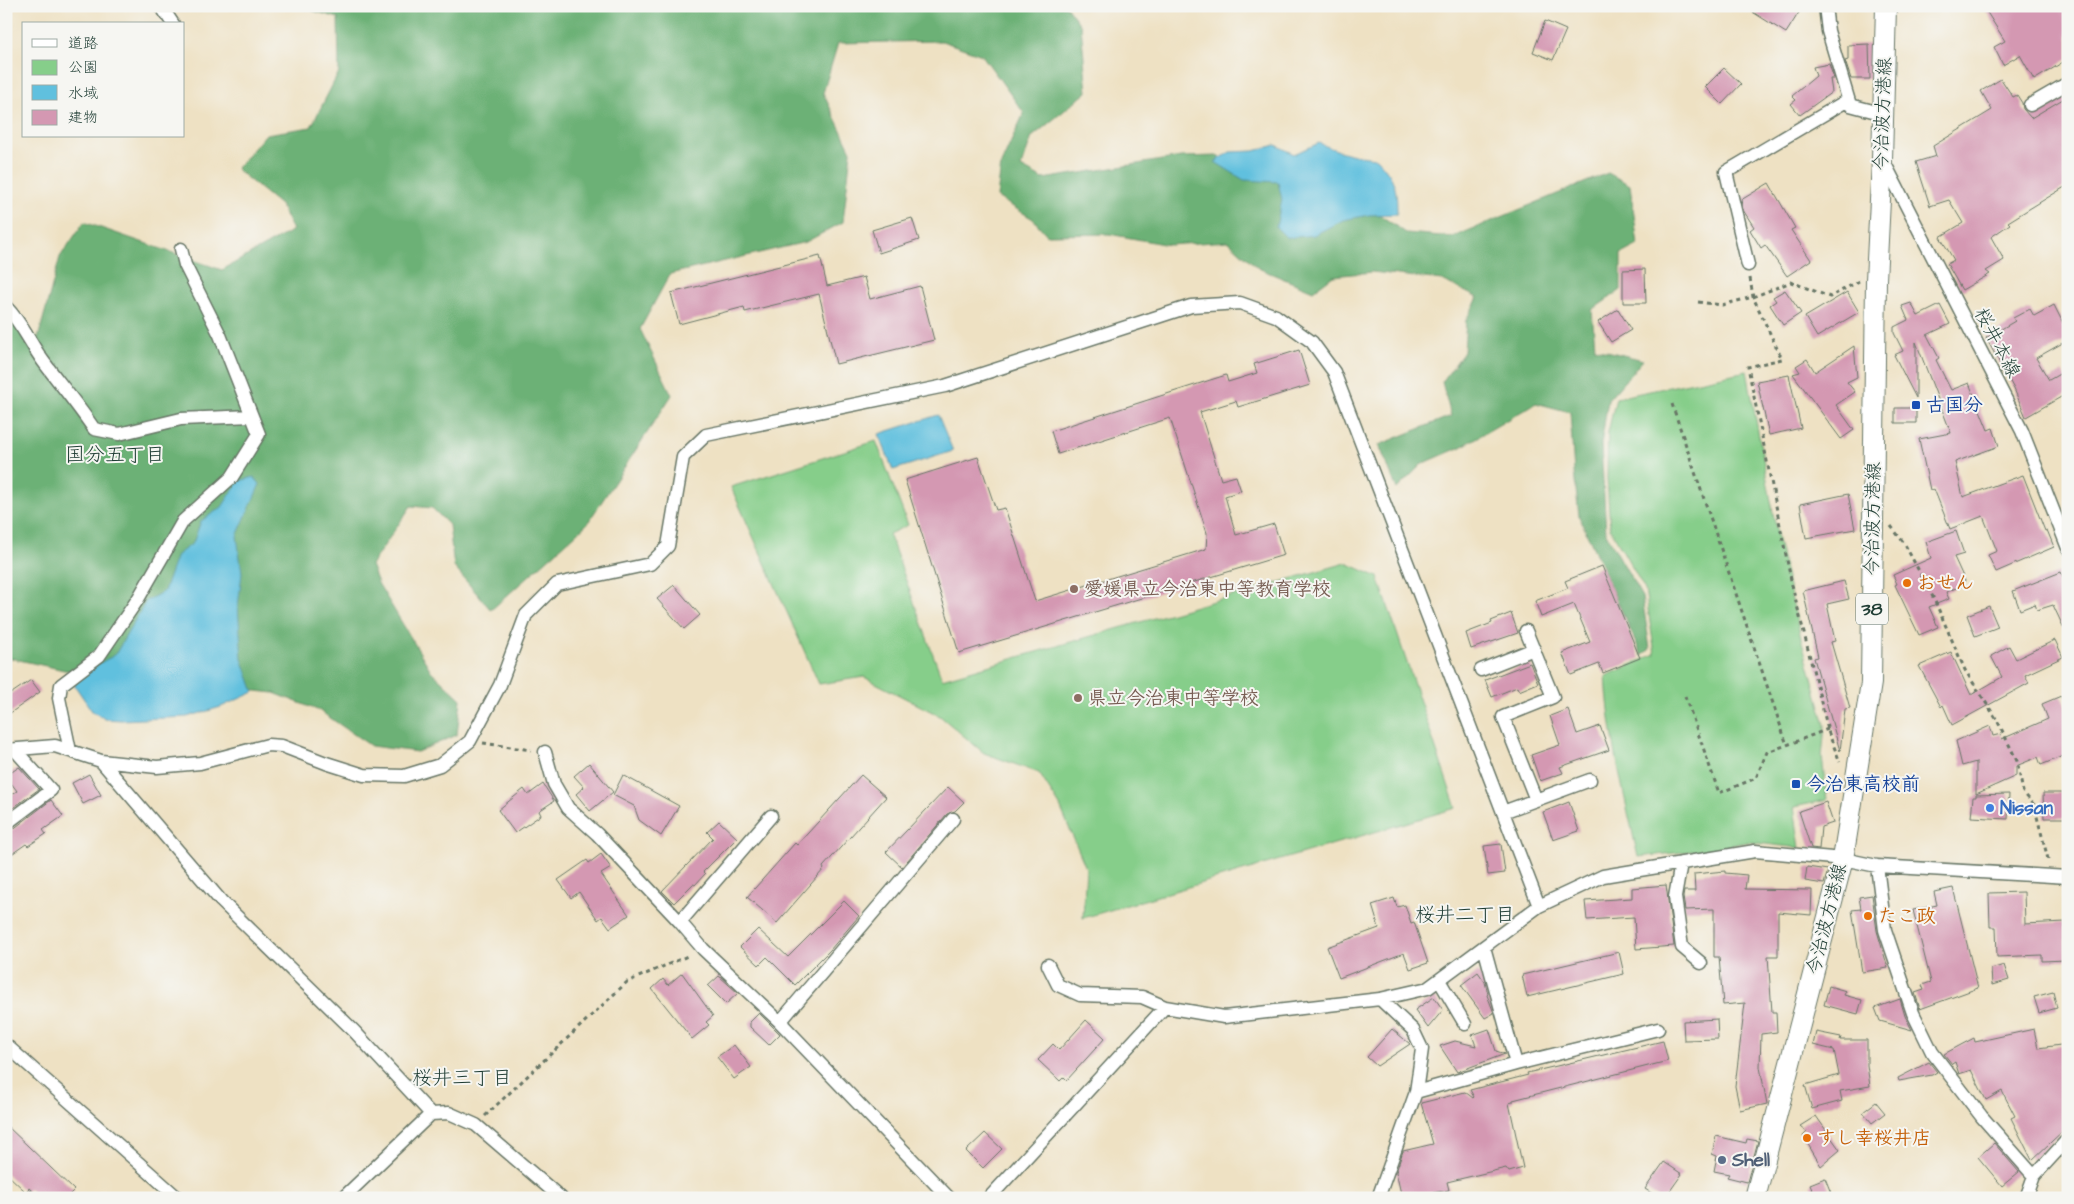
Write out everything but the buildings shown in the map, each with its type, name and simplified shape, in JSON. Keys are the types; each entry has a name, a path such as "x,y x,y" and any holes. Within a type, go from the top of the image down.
{"main road":[{"name":"今治波方港線","path":"1755,1198 1843,860 1871,684 1876,272 1884,114 1886,6"}],"street":[{"path":"161,6 172,22"},
{"path":"1825,6 1828,31 1850,105 1884,114"},
{"path":"2030,105 2068,83"},
{"path":"1748,265 1726,172 1848,100"},
{"name":"桜井本線","path":"1882,160 2022,431 2068,548"},
{"path":"70,751 59,698 61,685 98,656 138,599 183,521 232,477 259,434 220,335 185,265 181,250"},
{"path":"10,750 56,746 101,761 157,767 200,763 268,745 282,746 364,775 404,776 440,765 470,741 500,685 526,615 557,584 650,564 668,546 683,457 706,435 945,386 1191,306 1240,303 1276,316 1312,342 1334,372 1539,906"},
{"path":"6,307 16,317 43,360 79,406 94,429 119,434 181,418 252,416"},
{"path":"1526,631 1554,697 1504,717 1536,800"},
{"path":"1481,670 1534,649"},
{"path":"7,823 51,790 10,750"},
{"path":"545,752 554,784 568,808 597,834 703,949 780,1022 949,1198"},
{"path":"101,761 221,902 354,1031 431,1114"},
{"path":"1503,812 1590,780"},
{"path":"680,922 771,816"},
{"path":"780,1022 954,819"},
{"path":"1048,965 1058,985 1080,996 1142,997 1165,1007 1224,1017 1380,999 1428,988 1539,906 1603,876 1681,863 1755,851 1843,860 1877,866 2068,877"},
{"path":"1681,863 1676,897 1682,947 1701,963"},
{"path":"1877,866 1886,930 1913,1013 1932,1052 1982,1117 2034,1176"},
{"path":"1484,947 1516,1064"},
{"path":"1439,980 1465,1024"},
{"path":"1378,1198 1416,1092 1422,1049 1413,1030 1380,999"},
{"path":"988,1198 1165,1007"},
{"path":"1416,1092 1516,1064 1658,1029"},
{"path":"6,1045 178,1198"},
{"path":"343,1198 431,1114 448,1113 476,1125 561,1198"},
{"path":"2026,1198 2034,1176 2068,1139"}],"path":[{"path":"1748,265 1753,297 1782,359 1748,367 1786,558 1828,729 1843,770"},
{"path":"1698,302 1722,304 1753,297 1792,282 1830,297 1876,272"},
{"path":"1672,404 1787,745"},
{"path":"1873,501 1904,543 1934,599 1965,670 1997,720 2017,761 2023,792 2034,805 2053,876"},
{"path":"1685,696 1720,793 1756,778 1767,752 1828,729"},
{"path":"470,741 545,752"},
{"path":"476,1125 627,982 703,949"}],"green space":[{"path":"297,6 1066,6 1081,26 1087,92 1032,137 1021,167 1043,179 1181,157 1217,156 1247,170 1367,206 1406,233 1453,237 1608,173 1630,185 1638,245 1621,254 1621,290 1592,310 1595,348 1643,360 1608,400 1601,444 1606,533 1642,597 1650,649 1642,656 1579,516 1570,412 1536,403 1461,447 1422,464 1397,489 1379,445 1451,416 1442,382 1464,352 1466,320 1478,298 1442,280 1372,272 1333,276 1313,291 1258,268 1228,241 1169,245 1109,234 1047,235 1033,219 997,197 1001,164 1024,113 982,55 942,41 838,43 823,93 851,151 843,222 806,242 670,274 640,329 672,395 587,524 491,610 454,567 449,525 432,508 411,506 371,565 378,583 431,671 461,699 457,735 417,752 371,746 320,711 274,693 64,670 10,658 6,661 6,314 38,338 60,257 84,222 222,270 293,230 280,205 236,169 266,134 311,127 339,72 338,18"},
{"path":"1747,371 1779,545 1801,638 1825,725 1822,757 1827,800 1794,807 1800,848 1748,842 1712,849 1638,857 1614,745 1606,676 1655,654 1645,590 1610,528 1607,479 1608,432 1616,398"},
{"path":"876,441 908,525 889,534 942,679 1346,563 1378,577 1456,808 1083,918 1086,868 1060,806 1039,773 984,753 940,716 864,677 819,684 731,487"}],"water":[{"path":"1319,143 1347,153 1376,158 1394,183 1397,214 1369,215 1343,220 1314,235 1287,238 1276,227 1282,200 1278,182 1244,180 1215,162 1230,152 1254,151 1276,145 1294,154"},
{"path":"938,415 953,451 893,470 879,434"},
{"path":"254,477 260,484 237,536 242,573 238,607 242,659 254,692 221,707 187,717 105,719 92,711 73,683 83,672 115,655 146,601 164,591 177,555 193,543 201,521 222,507 239,481"}],"place":[{"name":"古国分","path":"1916,405"},
{"name":"おせん","path":"1907,583"},
{"name":"愛媛県立今治東中等教育学校","path":"1074,589"},
{"name":"県立今治東中等学校","path":"1078,698"},
{"name":"今治東高校前","path":"1796,784"},
{"name":"Nissan","path":"1990,808"},
{"name":"たこ政","path":"1868,916"},
{"name":"すし幸桜井店","path":"1807,1138"},
{"name":"Shell","path":"1722,1160"}],"district":[{"name":"国分五丁目","path":"115,455"},
{"name":"桜井二丁目","path":"1465,915"},
{"name":"桜井三丁目","path":"462,1078"}]}
